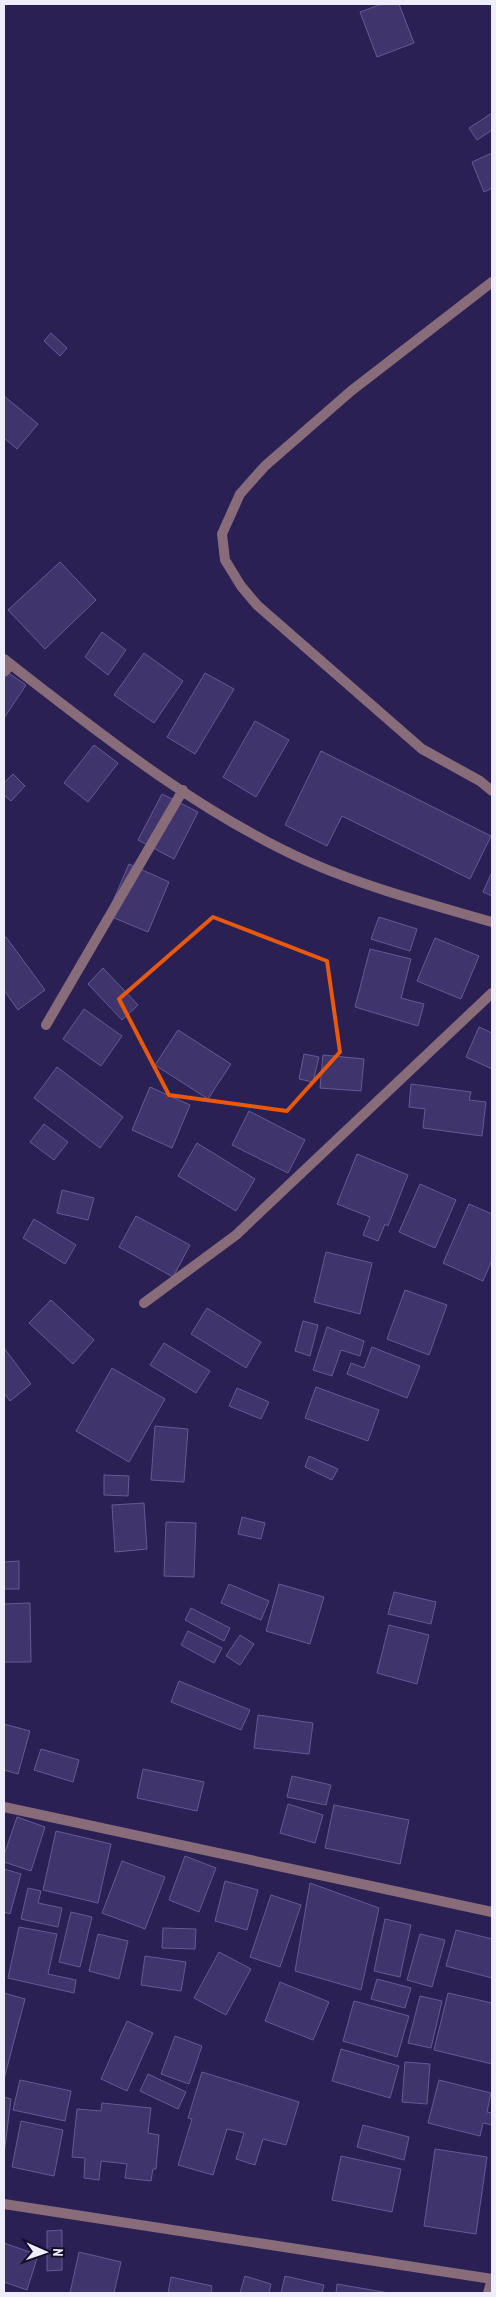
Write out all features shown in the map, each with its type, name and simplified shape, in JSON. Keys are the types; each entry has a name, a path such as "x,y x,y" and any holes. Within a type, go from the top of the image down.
{"street":[{"path":"492,282 351,392 265,466 240,494 222,534 226,560 241,586 257,605 422,748 492,791"},
{"path":"6,665 183,790 236,825 308,861 374,888 492,922"},
{"path":"46,1025 183,790"},
{"path":"144,1303 236,1235 492,993"},
{"path":"4,1806 492,1912"},
{"path":"4,2204 492,2279 488,2293"}],"highlighted area":[{"path":"213,917 327,961 340,1052 287,1111 169,1095 119,999"}],"building":[{"path":"382,4 399,4 414,43 377,57 360,12"},
{"path":"492,113 492,130 477,140 469,128"},
{"path":"492,153 492,188 484,192 472,162"},
{"path":"51,333 67,348 60,356 44,341"},
{"path":"4,396 38,424 17,449 4,438"},
{"path":"60,562 96,600 45,649 8,610"},
{"path":"102,632 126,650 108,675 85,657"},
{"path":"144,653 183,681 154,723 114,695"},
{"path":"4,670 26,685 4,718"},
{"path":"205,673 234,689 195,754 167,737"},
{"path":"255,721 289,740 256,797 223,777"},
{"path":"94,745 118,763 88,802 64,783"},
{"path":"321,751 491,836 470,879 342,816 327,846 285,825"},
{"path":"13,774 25,786 11,801 4,795 4,783"},
{"path":"162,794 198,812 174,859 138,840"},
{"path":"129,864 169,882 148,932 107,915"},
{"path":"492,872 492,896 483,892"},
{"path":"379,917 417,929 410,951 371,939"},
{"path":"6,937 45,990 18,1010 4,990 4,938"},
{"path":"435,938 479,956 461,999 417,981"},
{"path":"370,949 411,959 401,998 424,1004 418,1026 355,1007"},
{"path":"103,968 138,1005 122,1020 88,984"},
{"path":"84,1009 122,1036 101,1066 63,1039"},
{"path":"479,1027 492,1033 492,1069 466,1057"},
{"path":"178,1030 231,1064 208,1099 155,1065"},
{"path":"304,1054 319,1057 313,1082 299,1079"},
{"path":"323,1055 364,1059 361,1091 320,1088"},
{"path":"57,1067 123,1117 100,1148 34,1098"},
{"path":"411,1084 471,1092 469,1100 486,1102 482,1136 423,1128 425,1109 409,1107"},
{"path":"150,1087 190,1105 172,1148 132,1130"},
{"path":"249,1111 305,1140 288,1173 232,1145"},
{"path":"44,1124 68,1142 54,1160 30,1142"},
{"path":"197,1143 255,1179 236,1211 178,1176"},
{"path":"357,1154 408,1175 388,1226 385,1224 378,1241 363,1235 370,1217 337,1204"},
{"path":"420,1184 456,1200 435,1248 399,1232"},
{"path":"62,1190 94,1198 88,1220 57,1213"},
{"path":"469,1204 492,1214 492,1260 483,1281 443,1263"},
{"path":"136,1216 190,1245 173,1277 119,1247"},
{"path":"34,1219 76,1245 65,1264 23,1238"},
{"path":"326,1252 372,1263 360,1314 314,1302"},
{"path":"405,1290 447,1305 429,1355 387,1339"},
{"path":"51,1300 94,1340 73,1364 29,1323"},
{"path":"207,1308 261,1342 246,1368 191,1334"},
{"path":"303,1321 318,1325 310,1356 295,1351"},
{"path":"327,1327 364,1341 360,1356 341,1350 332,1376 313,1370"},
{"path":"164,1343 210,1371 196,1393 150,1365"},
{"path":"372,1347 420,1366 407,1398 347,1374 351,1363 364,1368"},
{"path":"4,1348 31,1384 10,1401 4,1393"},
{"path":"112,1368 165,1399 129,1462 76,1431"},
{"path":"316,1387 379,1410 368,1441 305,1418"},
{"path":"237,1388 269,1402 261,1419 229,1406"},
{"path":"155,1426 188,1429 184,1482 151,1480"},
{"path":"309,1456 338,1469 332,1480 305,1467"},
{"path":"104,1475 129,1476 128,1496 104,1495"},
{"path":"144,1503 147,1549 115,1552 112,1505"},
{"path":"242,1517 265,1523 261,1539 238,1534"},
{"path":"166,1522 196,1523 194,1577 164,1576"},
{"path":"19,1561 19,1589 4,1589 4,1562"},
{"path":"229,1584 269,1601 261,1620 221,1603"},
{"path":"279,1584 324,1597 310,1644 266,1631"},
{"path":"394,1592 436,1602 431,1624 388,1614"},
{"path":"30,1603 31,1662 4,1662 4,1604"},
{"path":"191,1608 230,1628 224,1641 185,1620"},
{"path":"389,1625 429,1635 417,1684 377,1673"},
{"path":"188,1631 222,1648 214,1663 181,1645"},
{"path":"240,1635 254,1644 240,1665 226,1656"},
{"path":"179,1681 250,1710 241,1730 171,1702"},
{"path":"258,1715 313,1723 309,1754 254,1748"},
{"path":"4,1724 30,1731 18,1774 4,1770"},
{"path":"41,1749 79,1760 73,1782 34,1770"},
{"path":"143,1769 204,1782 197,1811 137,1798"},
{"path":"292,1776 331,1785 326,1805 287,1797"},
{"path":"288,1804 323,1815 315,1843 280,1833"},
{"path":"334,1805 409,1820 400,1864 325,1848"},
{"path":"17,1817 45,1827 31,1871 4,1862 4,1855"},
{"path":"56,1831 111,1844 98,1903 43,1890"},
{"path":"185,1856 216,1868 199,1912 169,1900"},
{"path":"122,1861 165,1877 145,1929 102,1913"},
{"path":"4,1869 21,1874 10,1914 4,1912"},
{"path":"225,1881 258,1890 247,1930 215,1921"},
{"path":"310,1883 379,1908 361,1990 295,1971"},
{"path":"28,1888 41,1891 38,1903 62,1908 58,1927 21,1919"},
{"path":"271,1895 301,1905 280,1967 250,1957"},
{"path":"71,1912 92,1917 80,1967 59,1962"},
{"path":"385,1919 411,1925 400,1977 374,1971"},
{"path":"19,1927 57,1934 48,1974 76,1980 74,1993 8,1978"},
{"path":"163,1928 196,1929 195,1949 162,1948"},
{"path":"456,1930 492,1939 492,1978 446,1966"},
{"path":"98,1934 128,1941 119,1979 89,1971"},
{"path":"420,1934 445,1940 432,1987 407,1980"},
{"path":"219,1952 251,1969 226,2015 194,1998"},
{"path":"145,1956 186,1962 181,1991 141,1985"},
{"path":"377,1979 411,1988 405,2008 371,1999"},
{"path":"280,1982 329,2002 313,2040 265,2021"},
{"path":"4,1993 25,1999 4,2079"},
{"path":"448,1993 492,2003 492,2064 434,2050"},
{"path":"420,1996 442,2001 431,2048 408,2043"},
{"path":"354,2001 409,2016 397,2057 343,2041"},
{"path":"127,2021 153,2033 127,2091 101,2079"},
{"path":"175,2036 202,2046 189,2084 161,2074"},
{"path":"341,2049 399,2066 390,2098 332,2081"},
{"path":"405,2062 430,2064 427,2104 402,2102"},
{"path":"202,2072 299,2102 286,2145 263,2139 255,2165 236,2159 244,2133 227,2129 213,2175 178,2165 192,2119 188,2118"},
{"path":"148,2074 186,2092 178,2109 140,2091"},
{"path":"20,2080 71,2091 65,2121 13,2110"},
{"path":"439,2080 491,2093 487,2112 492,2113 492,2125 483,2123 480,2136 428,2123"},
{"path":"4,2097 11,2099 4,2154"},
{"path":"102,2103 151,2108 148,2133 159,2135 156,2169 153,2169 151,2181 125,2178 127,2164 101,2161 99,2180 84,2178 85,2158 72,2157 77,2109 101,2111"},
{"path":"21,2121 63,2130 54,2176 12,2167"},
{"path":"363,2125 409,2137 404,2160 357,2147"},
{"path":"435,2149 487,2157 476,2234 424,2226"},
{"path":"341,2156 401,2169 392,2212 332,2200"},
{"path":"62,2230 62,2270 47,2271 47,2231"},
{"path":"4,2243 38,2255 27,2290 4,2282"},
{"path":"79,2252 121,2262 114,2293 70,2293"},
{"path":"245,2276 271,2284 269,2293 240,2293"},
{"path":"285,2276 324,2285 322,2293 281,2293"},
{"path":"171,2277 212,2286 211,2293 168,2293"},
{"path":"337,2284 389,2293 336,2293"}]}
